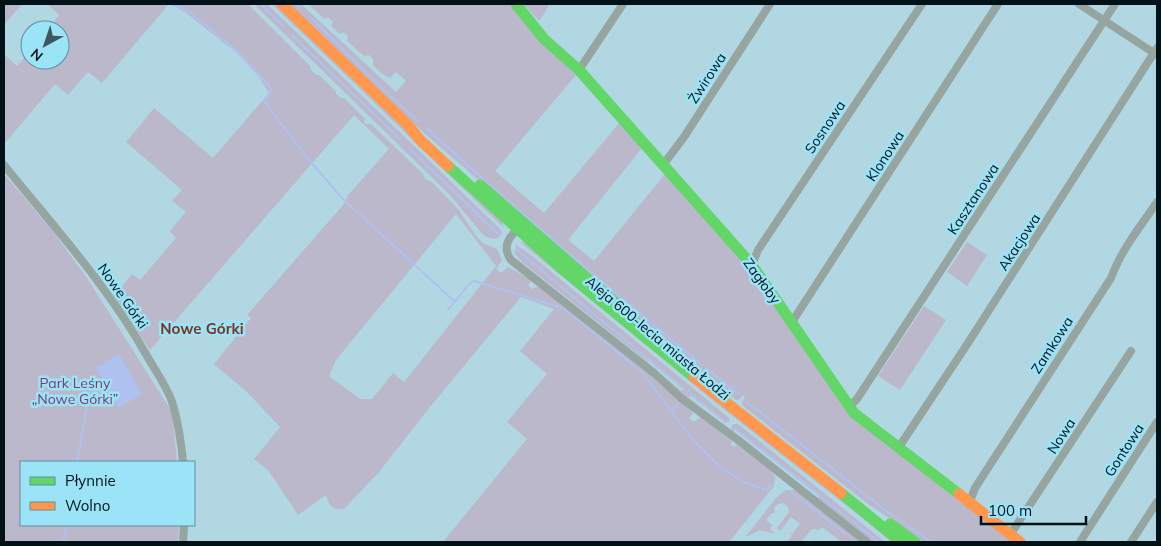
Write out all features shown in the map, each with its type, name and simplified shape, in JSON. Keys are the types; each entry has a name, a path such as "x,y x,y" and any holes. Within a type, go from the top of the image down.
{"main road":[{"name":"Aleja 600-lecia miasta Łodzi","path":"282,4 408,125 419,139 520,226 670,350 915,542"},
{"name":"Zagłoby","path":"516,4 544,39 579,70 752,265 860,418 1020,542"},
{"name":"Aleja 600-lecia miasta Łodzi","path":"520,226 582,287 901,542"}],"street":[{"path":"579,70 623,4"},
{"name":"Żwirowa","path":"663,165 684,137 770,4"},
{"name":"Sosnowa","path":"752,265 758,250 922,4"},
{"name":"Klonowa","path":"792,322 998,4"},
{"path":"1079,4 1156,52"},
{"name":"Kasztanowa","path":"850,406 857,399 1115,4"},
{"name":"Akacjowa","path":"899,447 974,335 1156,52"},
{"name":"Nowe Górki","path":"4,165 81,258 108,293 136,336 170,398 177,421 183,461"},
{"name":"Zamkowa","path":"969,504 975,488 1111,278 1116,264 1157,202"},
{"path":"520,226 508,240 506,246 510,260 632,356 681,398 738,440 867,542"},
{"name":"Nowa","path":"1010,535 1132,351"},
{"name":"Gontowa","path":"1080,542 1157,422"},
{"path":"1131,542 1157,502"},
{"path":"183,542 184,526"}],"green space":[{"path":"4,4 22,4 4,25"},
{"path":"47,4 169,4 102,83 88,72 68,95 55,84 4,144 4,54 17,66 20,63 20,70 70,70 70,20 55,20 59,15"},
{"path":"170,4 248,4 310,66 316,75 319,75 336,91 336,94 344,98 365,119 364,123 371,124 426,179 432,182 458,209 483,243 497,249 502,260 496,269 501,273 508,267 530,279 531,281 528,285 532,289 539,286 692,411 693,413 689,418 694,422 701,417 732,441 731,445 734,447 737,445 769,469 775,476 774,486 729,542 443,542 527,439 507,422 547,374 520,351 554,309 521,297 379,472 344,509 332,507 326,495 298,515 268,470 254,459 280,427 248,393 214,364 251,318 247,315 344,204 348,195 389,149 354,115 150,350 114,296 132,274 140,280 176,238 170,231 186,212 172,201 182,190 126,142 154,108 213,158 269,93 259,77 237,53 185,12","holes":["456,214 496,266 404,382 393,373 372,399 360,399 329,376 336,360"]},
{"path":"254,4 267,4 499,228 502,233 498,238 493,239 484,236 450,195"},
{"path":"272,4 275,4 502,221 504,228"},
{"path":"289,4 301,4 396,92 406,81 396,72 390,78 382,74 373,65 373,59 369,55 364,56 347,41 348,36 344,32 340,34 331,26 333,22 328,17 323,18 308,4 512,4 576,75 495,171 544,213 619,123 642,148 568,240 594,261 665,174 750,268 849,409 1015,542 923,542 867,503 742,405 745,397 743,395 739,400 736,400 679,354 423,132"},
{"path":"524,4 550,4 539,21"},
{"name":"Park Leśny „Nowe Górki”","path":"4,174 52,230 89,281 172,412 177,461 20,461 20,526 179,526 178,542 4,542"},
{"path":"520,242 525,242 894,542 891,542 716,403"},
{"path":"967,242 987,255 967,286 947,272"},
{"path":"516,245 531,255 728,417 729,422 722,423 724,420 692,395 690,397 687,396 713,416 681,393 662,375 684,393 682,391 684,388 650,360 648,362 523,263 514,253"},
{"path":"924,306 946,320 900,390 878,376"},
{"path":"733,424 738,424 885,542 872,542 818,498 820,494 735,429 733,432 731,428"},
{"path":"786,490 799,492 861,542 842,542 822,527 819,530 811,530 801,542 791,542 788,540 792,536 788,532 792,534 800,524 791,517 780,531 777,528 789,512 788,507 784,503 778,504 774,508 775,513 772,513 766,520 772,525 770,529 776,534 760,530 746,536 777,497"}],"water":[{"path":"119,354 142,394 119,408 96,368"}],"waterway":[{"path":"171,4 188,11 237,51 270,87 271,91 264,101 308,159 343,199 455,302"},
{"path":"261,4 283,26"},
{"path":"296,4 300,8"},
{"path":"310,17 418,121"},
{"path":"292,35 400,139"},
{"path":"427,129 563,249 702,365"},
{"path":"409,148 498,234"},
{"path":"516,249 684,389"},
{"path":"448,310 469,284 474,281 563,308 642,372 693,440 721,468 744,482 767,490 772,484"},
{"path":"705,371 708,367"},
{"path":"711,372 739,394"},
{"path":"77,461 90,390 104,382"},
{"path":"686,394 690,389"},
{"path":"691,395 724,421"},
{"path":"747,402 881,507 931,542"},
{"path":"672,411 678,404"},
{"path":"735,429 879,542"},
{"path":"790,491 846,534"},
{"path":"63,542 66,526"}],"traffic: fast":[{"path":"516,4 544,39 579,70 752,265 854,413 959,494"},
{"path":"448,166 561,268 694,377"},
{"path":"480,185 634,319"},
{"path":"841,493 901,542"},
{"path":"890,524 915,542"}],"traffic: slow":[{"path":"282,4 448,166"},
{"path":"694,377 841,493"},
{"path":"959,494 1020,542"}],"district":[{"name":"Nowe Górki","path":"202,328"}]}
